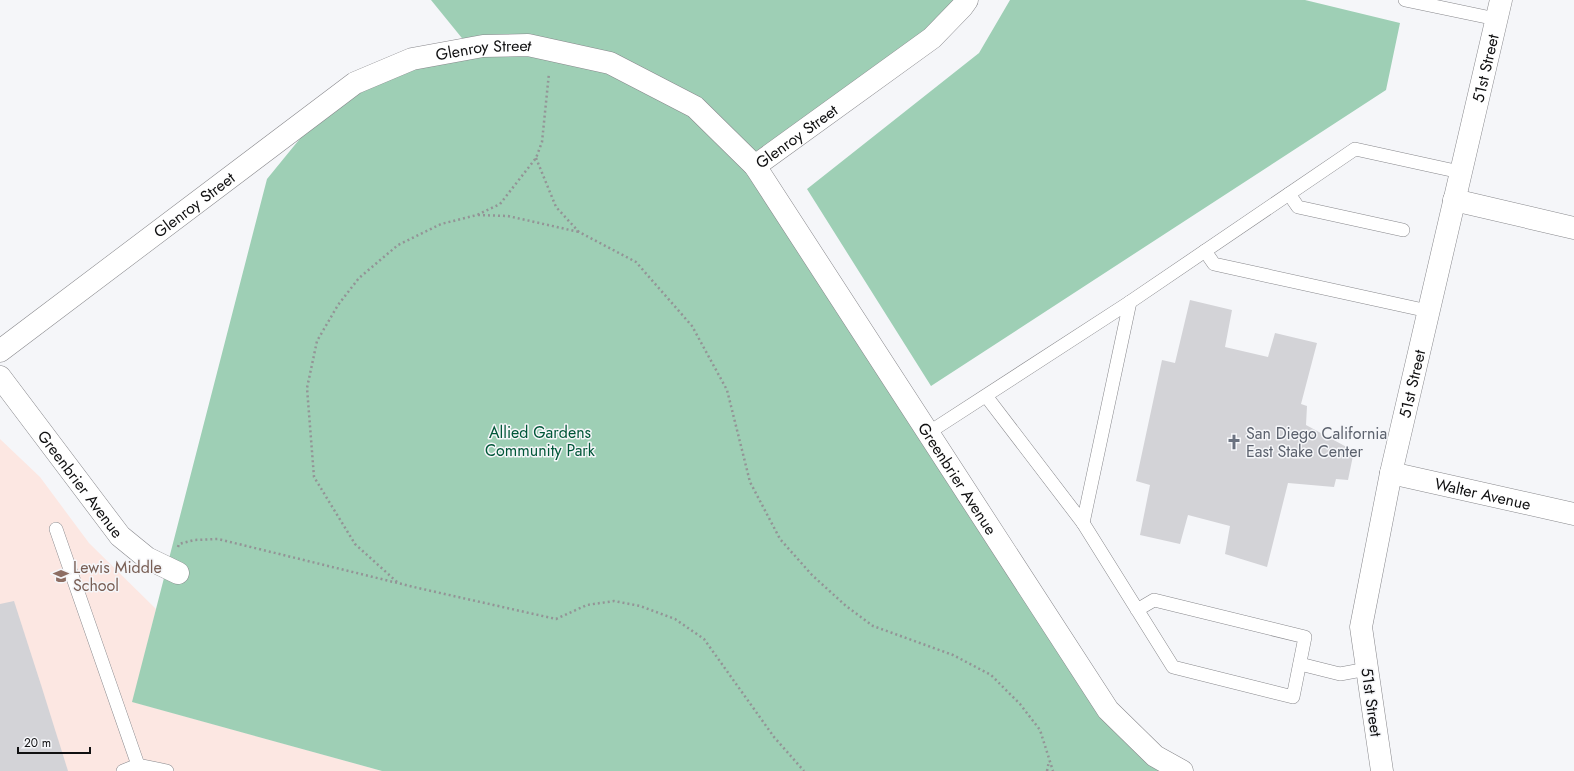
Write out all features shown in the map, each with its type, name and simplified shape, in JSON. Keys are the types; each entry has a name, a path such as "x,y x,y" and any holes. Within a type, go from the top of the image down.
{"street":[{"name":"Glenroy Street","path":"0,351 355,83 412,59 483,46 528,45 610,63 695,107 755,166 932,38 967,0"},
{"name":"51st Street","path":"1382,771 1360,627 1391,473 1498,10"},
{"name":"Greenbrier Avenue","path":"755,166 1108,710 1156,756 1182,771"},
{"path":"1454,200 1574,228"},
{"name":"Greenbrier Avenue","path":"0,377 120,536 147,558 175,571"},
{"name":"Walter Avenue","path":"1391,473 1574,514"}],"lane":[{"path":"1404,0 1498,10"},
{"path":"928,433 1130,302 1355,149 1460,172"},
{"path":"1289,194 1298,207 1403,230"},
{"path":"1205,251 1214,264 1428,311"},
{"path":"1083,523 1130,302"},
{"path":"986,396 1083,523 1137,610 1173,667 1293,697 1305,637 1154,600 1137,610"},
{"path":"56,528 138,765"},
{"path":"1300,664 1340,674 1367,669"},
{"path":"123,771 138,765 166,771"}],"path":[{"path":"398,582 355,544 314,478 307,388 317,341 338,304 359,278 398,245 441,224 477,215 500,204 536,158 542,142 549,80 549,50"},
{"path":"536,158 556,207 579,232"},
{"path":"477,215 508,216 579,232 636,262 692,326 727,390 750,482 780,539 812,575 846,606 873,626 953,655 991,675 1020,704 1040,730 1053,771"},
{"path":"175,571 179,544 194,540 218,539 556,619 587,605 614,601 640,606 675,619 704,639 774,737 804,771"},
{"path":"1047,771 1049,761"}],"shaded area":[{"name":"Lewis Middle School","path":"0,439 40,477 89,543 156,609 133,702 382,771 0,771"}],"green space":[{"name":"Allied Gardens Community Park","path":"431,0 966,0 756,167 1093,688 1179,771 382,771 132,702 267,179 334,97 470,48"},
{"path":"1010,0 1305,0 1400,23 1386,90 931,386 807,189 979,53"}],"building":[{"path":"1190,300 1232,310 1225,347 1268,357 1275,333 1317,343 1301,404 1307,406 1306,425 1354,451 1348,480 1336,479 1334,487 1288,483 1267,567 1225,554 1230,526 1188,515 1180,544 1140,535 1150,485 1136,481 1162,360 1175,363"},
{"path":"14,601 68,771 0,771 0,604"}],"place":[{"name":"San Diego California East Stake Center","path":"1234,442"},
{"name":"Lewis Middle School","path":"61,576"}]}
